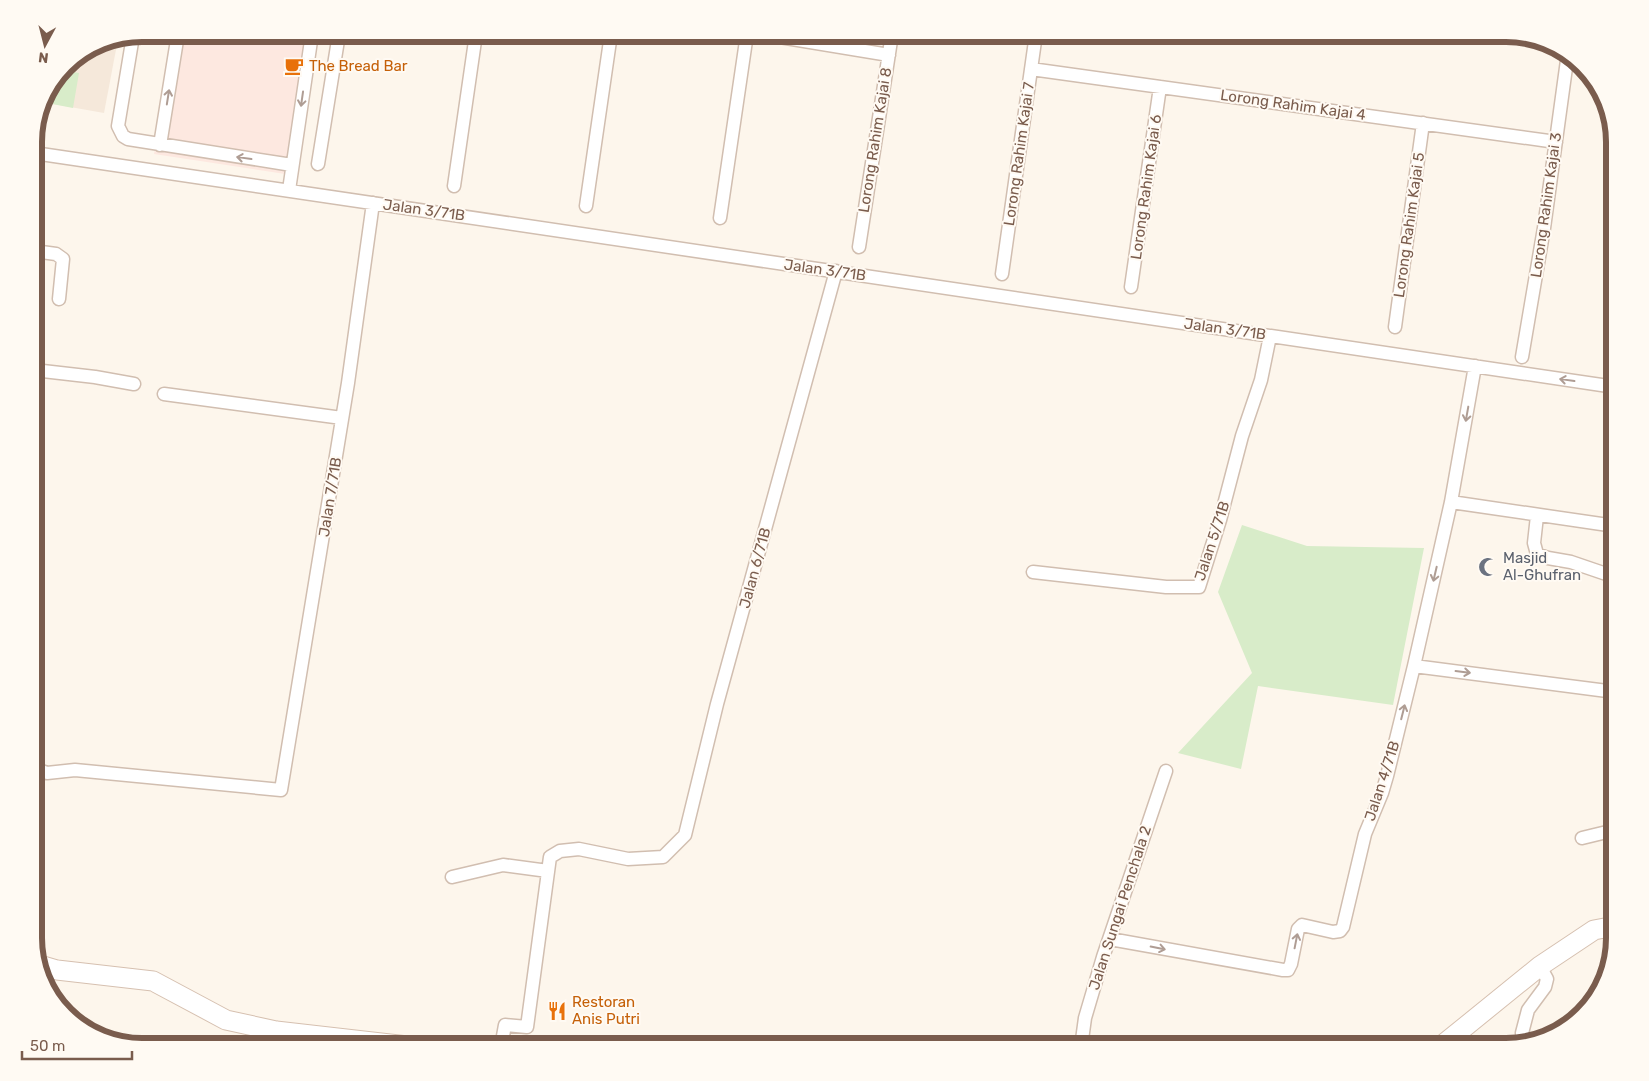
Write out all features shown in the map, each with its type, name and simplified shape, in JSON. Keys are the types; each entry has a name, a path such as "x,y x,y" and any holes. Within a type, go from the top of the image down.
{"street":[{"name":"Lorong Rahim Kajai 8","path":"859,247 891,42"},
{"name":"Lorong Rahim Kajai 7","path":"1002,274 1035,42"},
{"path":"132,43 118,126 123,136 128,139 160,145 292,165"},
{"path":"160,145 177,43"},
{"path":"288,190 311,43"},
{"path":"318,164 338,43"},
{"path":"454,186 475,43"},
{"path":"586,206 610,43"},
{"path":"720,218 746,43"},
{"path":"813,43 889,55"},
{"name":"Lorong Rahim Kajai 3","path":"1522,357 1544,228 1567,62"},
{"name":"Lorong Rahim Kajai 4","path":"1031,69 1556,142"},
{"name":"Lorong Rahim Kajai 6","path":"1131,287 1160,87"},
{"name":"Lorong Rahim Kajai 5","path":"1395,327 1423,124"},
{"name":"Jalan 3/71B","path":"43,153 1606,386"},
{"name":"Jalan 7/71B","path":"43,771 47,773 76,770 281,790 342,418 373,203"},
{"path":"43,252 56,254 63,259 59,299"},
{"name":"Jalan 6/71B","path":"548,871 550,857 560,851 579,849 628,859 663,857 685,835 717,704 836,272"},
{"name":"Jalan 5/71B","path":"1033,572 1166,587 1199,587 1220,520 1242,436 1261,380 1270,336"},
{"name":"Jalan 4/71B","path":"1110,939 1288,970 1298,929 1302,925 1334,932 1340,931 1344,927 1365,834 1387,776 1414,666 1451,502 1475,366"},
{"path":"43,371 134,384"},
{"path":"164,394 342,418"},
{"path":"1451,502 1606,525"},
{"path":"1537,516 1534,543 1537,554 1571,562 1606,574"},
{"path":"1414,666 1606,691"},
{"name":"Jalan Sungai Penchala 2","path":"1082,1038 1085,1018 1103,957 1166,771"},
{"path":"1582,838 1606,832"},
{"path":"452,878 503,865 548,871 527,1027 505,1025 503,1038"},
{"path":"1451,1038 1540,966 1594,930 1606,928"},
{"path":"1523,1037 1522,1033 1528,1010 1546,987 1547,979 1540,966"},
{"path":"47,967 57,970 153,981 226,1020 276,1031 337,1038"}],"shaded area":[{"path":"175,43 309,43 285,174 154,154"},
{"path":"117,46 104,113 50,103 67,76 81,63 104,50"}],"green space":[{"path":"72,72 79,73 73,108 50,104 67,76"},
{"path":"1242,525 1307,546 1424,548 1393,705 1258,686 1241,769 1178,753 1252,673 1218,592"}],"place":[{"name":"The Bread Bar","path":"294,66"},
{"name":"Masjid Al-Ghufran","path":"1488,567"},
{"name":"Restoran Anis Putri","path":"557,1011"}]}
